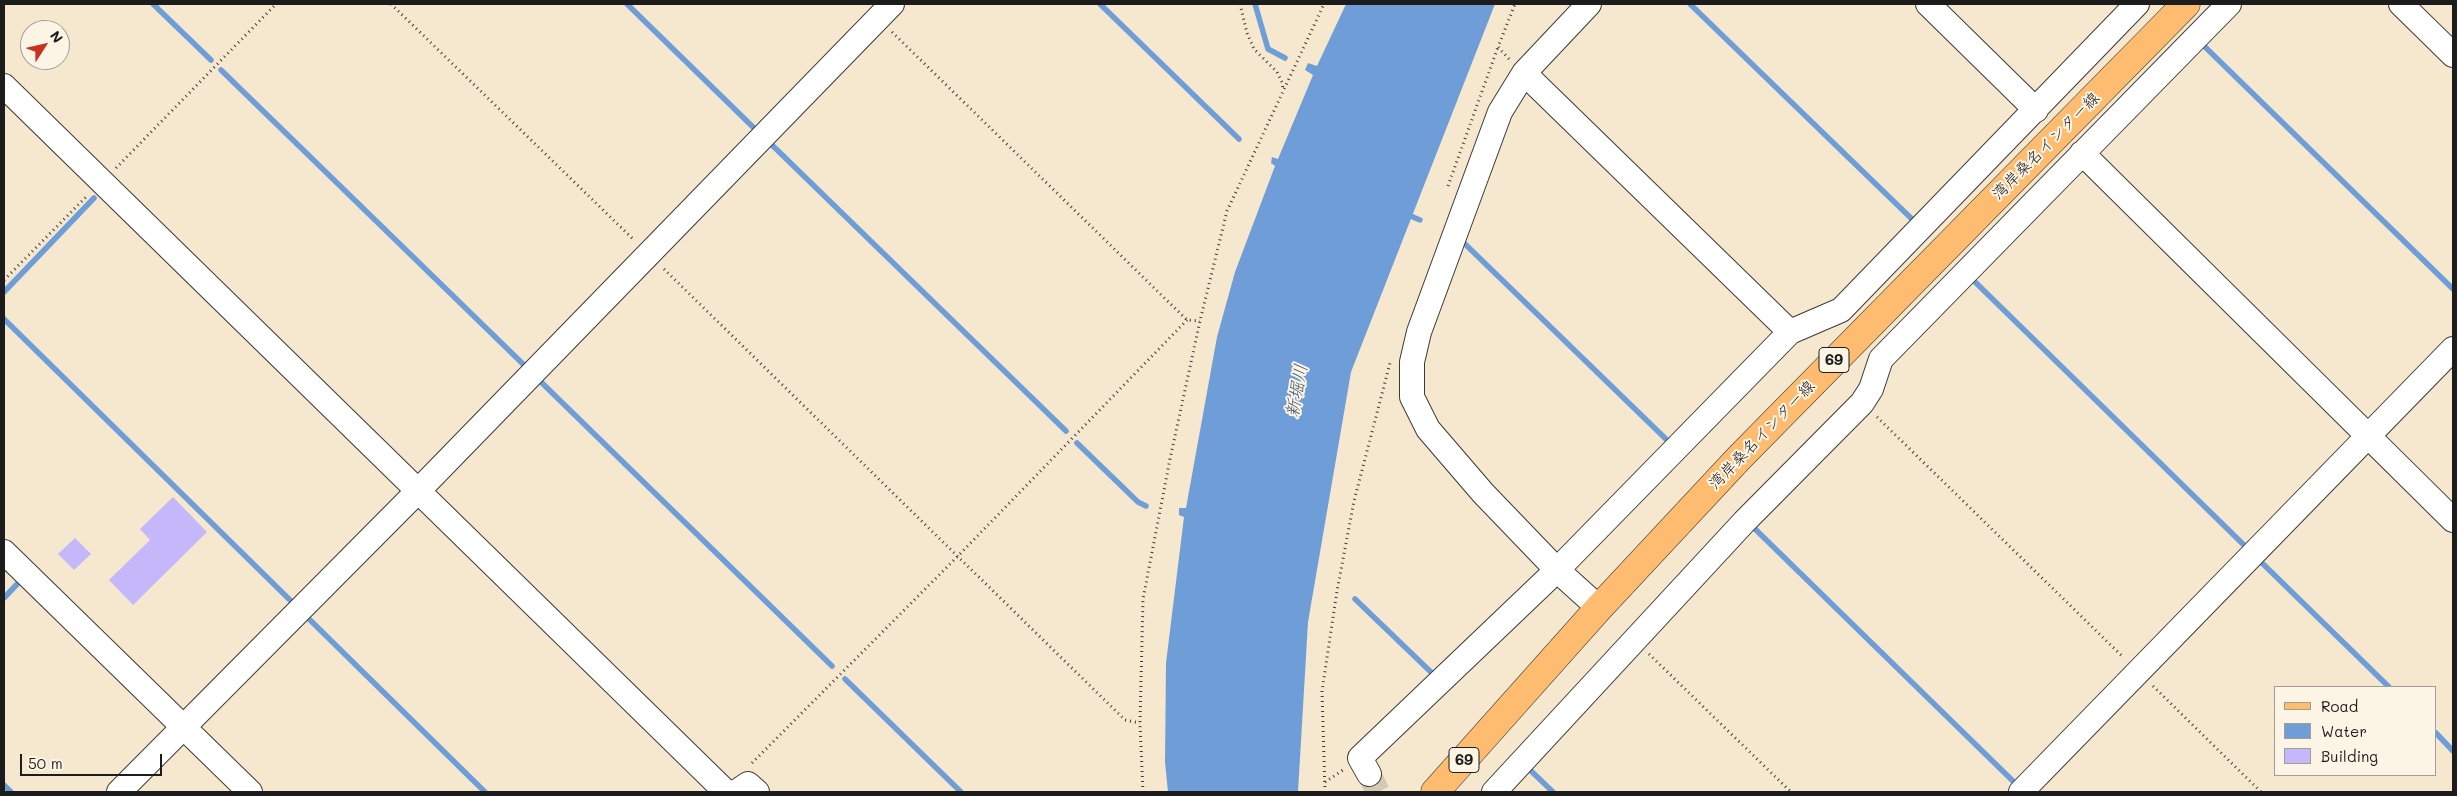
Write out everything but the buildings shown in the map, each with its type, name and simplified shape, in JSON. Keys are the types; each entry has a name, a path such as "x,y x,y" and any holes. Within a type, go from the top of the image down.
{"main road":[{"name":"湾岸桑名インター線","path":"1435,792 1599,608 1866,327 2186,4"}],"street":[{"path":"1589,4 1524,73 1500,112 1419,332 1412,362 1412,397 1428,429 1483,492 1557,570 1599,608"},
{"path":"1928,4 2036,110"},
{"path":"1368,774 1360,758 1557,570 1790,332 1841,310 2138,4"},
{"path":"1494,792 1744,522 1862,403 1871,389 1881,359 2229,4"},
{"path":"2401,4 2453,55"},
{"path":"119,792 418,491 885,11"},
{"path":"1524,73 1790,332"},
{"path":"4,86 726,792"},
{"path":"2082,153 2453,520"},
{"path":"2021,792 2453,349"},
{"path":"4,552 250,792"},
{"path":"736,792 748,784 757,792"}],"path":[{"path":"4,280 276,4"},
{"path":"391,4 1125,720 1140,723"},
{"path":"1240,4 1247,33 1254,49 1277,72 1282,82 1283,91"},
{"path":"1143,792 1140,723 1143,599 1170,458 1200,320 1227,211 1324,4"},
{"path":"1448,187 1515,4"},
{"path":"885,11 1187,320 1200,320"},
{"path":"1498,48 1524,73"},
{"path":"747,768 957,557 1187,320"},
{"path":"1325,792 1322,691 1354,501 1391,357"},
{"path":"1862,403 2261,792"},
{"path":"1634,640 1791,792"}],"water":[{"name":"新堀川","path":"1346,4 1495,4 1351,372 1308,622 1298,792 1168,792 1165,762 1166,663 1184,517 1179,515 1179,508 1186,508 1217,337 1235,272 1275,166 1271,163 1272,157 1278,159 1313,75 1305,70 1308,63 1317,66"}],"waterway":[{"path":"153,4 211,60"},
{"path":"627,4 754,128"},
{"path":"1100,4 1239,139"},
{"path":"1255,4 1268,49 1285,58"},
{"path":"1690,4 1915,222"},
{"path":"2201,43 2453,289"},
{"path":"221,70 523,364"},
{"path":"772,145 1066,431"},
{"path":"4,292 94,198"},
{"path":"1406,214 1420,220"},
{"path":"1464,243 1670,443"},
{"path":"1970,277 2248,549"},
{"path":"4,319 291,601"},
{"path":"540,381 832,666"},
{"path":"1077,443 1138,502 1146,506"},
{"path":"1753,527 2017,785"},
{"path":"2259,560 2388,686"},
{"path":"4,598 20,581 16,577"},
{"path":"1355,599 1434,675"},
{"path":"307,617 485,792"},
{"path":"845,679 961,792"},
{"path":"2437,734 2453,751"},
{"path":"1528,768 1553,792"},
{"path":"4,785 11,792"}],"tunnel":[{"path":"1369,774 1378,792"}]}
